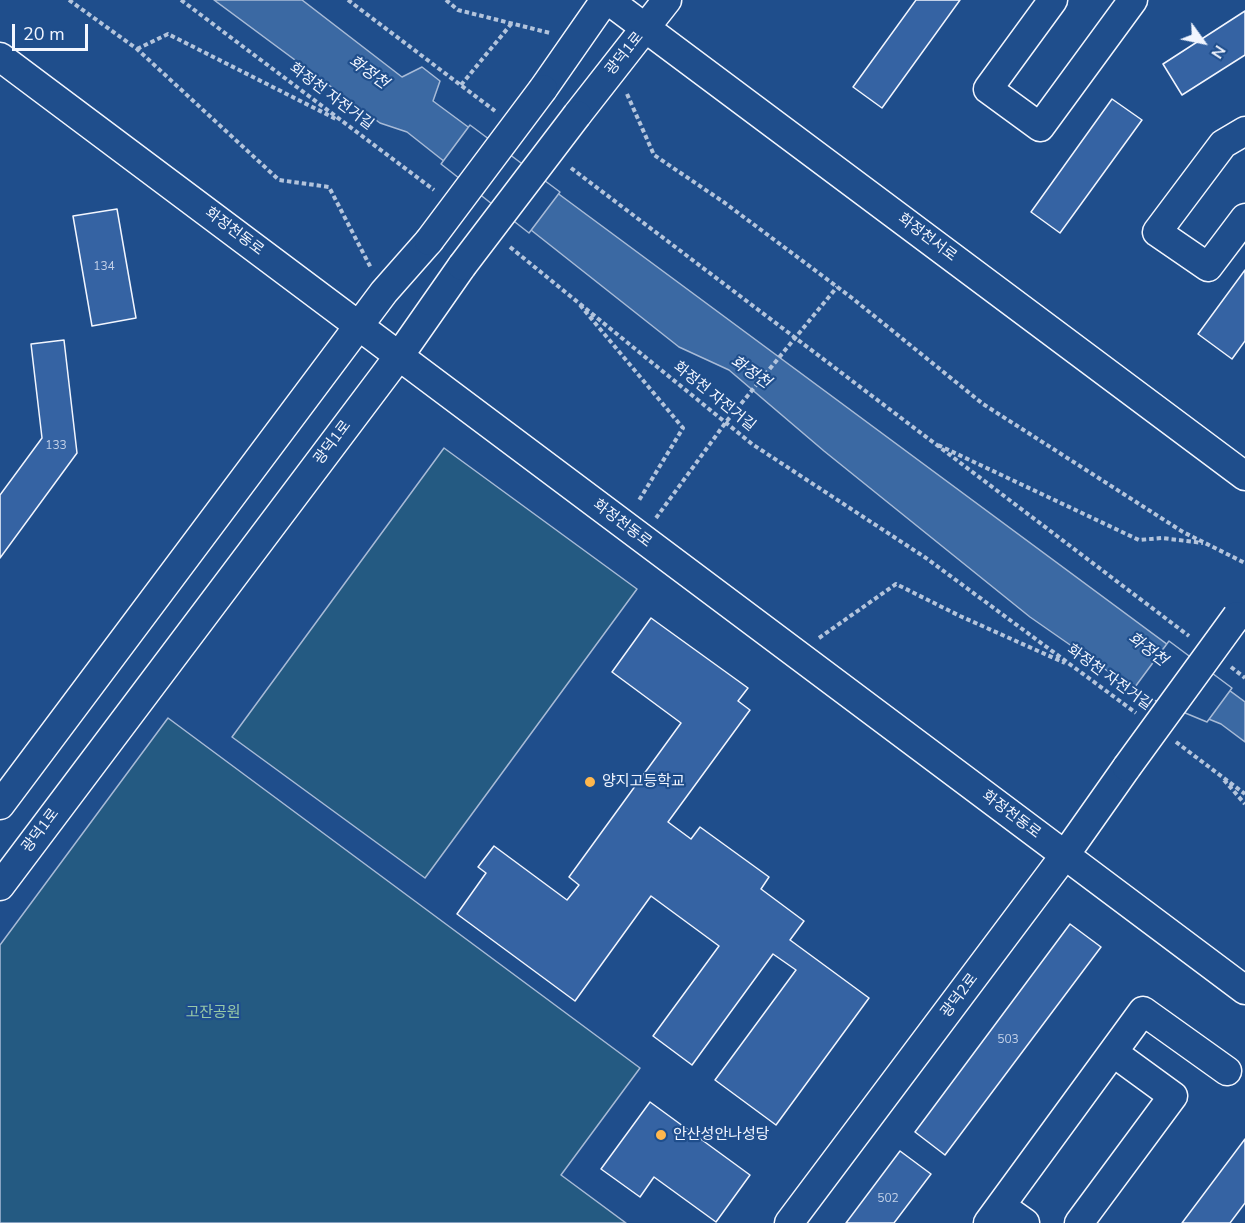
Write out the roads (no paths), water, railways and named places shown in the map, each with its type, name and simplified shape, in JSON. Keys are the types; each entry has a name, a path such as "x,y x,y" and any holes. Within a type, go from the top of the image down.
{"street":[{"name":"화정천서로","path":"607,0 1245,476"},
{"path":"0,805 358,326 384,292 429,241 543,89 575,39 607,0"},
{"name":"광덕1로","path":"0,886 399,356 462,266 667,0"},
{"path":"1053,0 988,89 1040,127 1133,0"},
{"name":"화정천동로","path":"0,57 1245,990"},
{"path":"1245,130 1223,144 1157,232 1208,267 1245,218"},
{"name":"광덕2로","path":"789,1223 1065,855 1241,610"},
{"path":"1026,1223 994,1214 1143,1011 1227,1071"},
{"path":"1079,1223 1173,1096 1114,1053"}],"water":[{"name":"화정천","path":"214,0 302,0 402,77 422,67 440,81 433,101 1245,702 1245,742 1221,724 1132,688 1030,617 824,451 729,370 679,347 407,132 380,123"}],"place":[{"name":"양지고등학교","path":"590,782"},
{"name":"안산성안나성당","path":"661,1135"}],"park label":[{"name":"고잔공원","path":"213,1013"}]}
